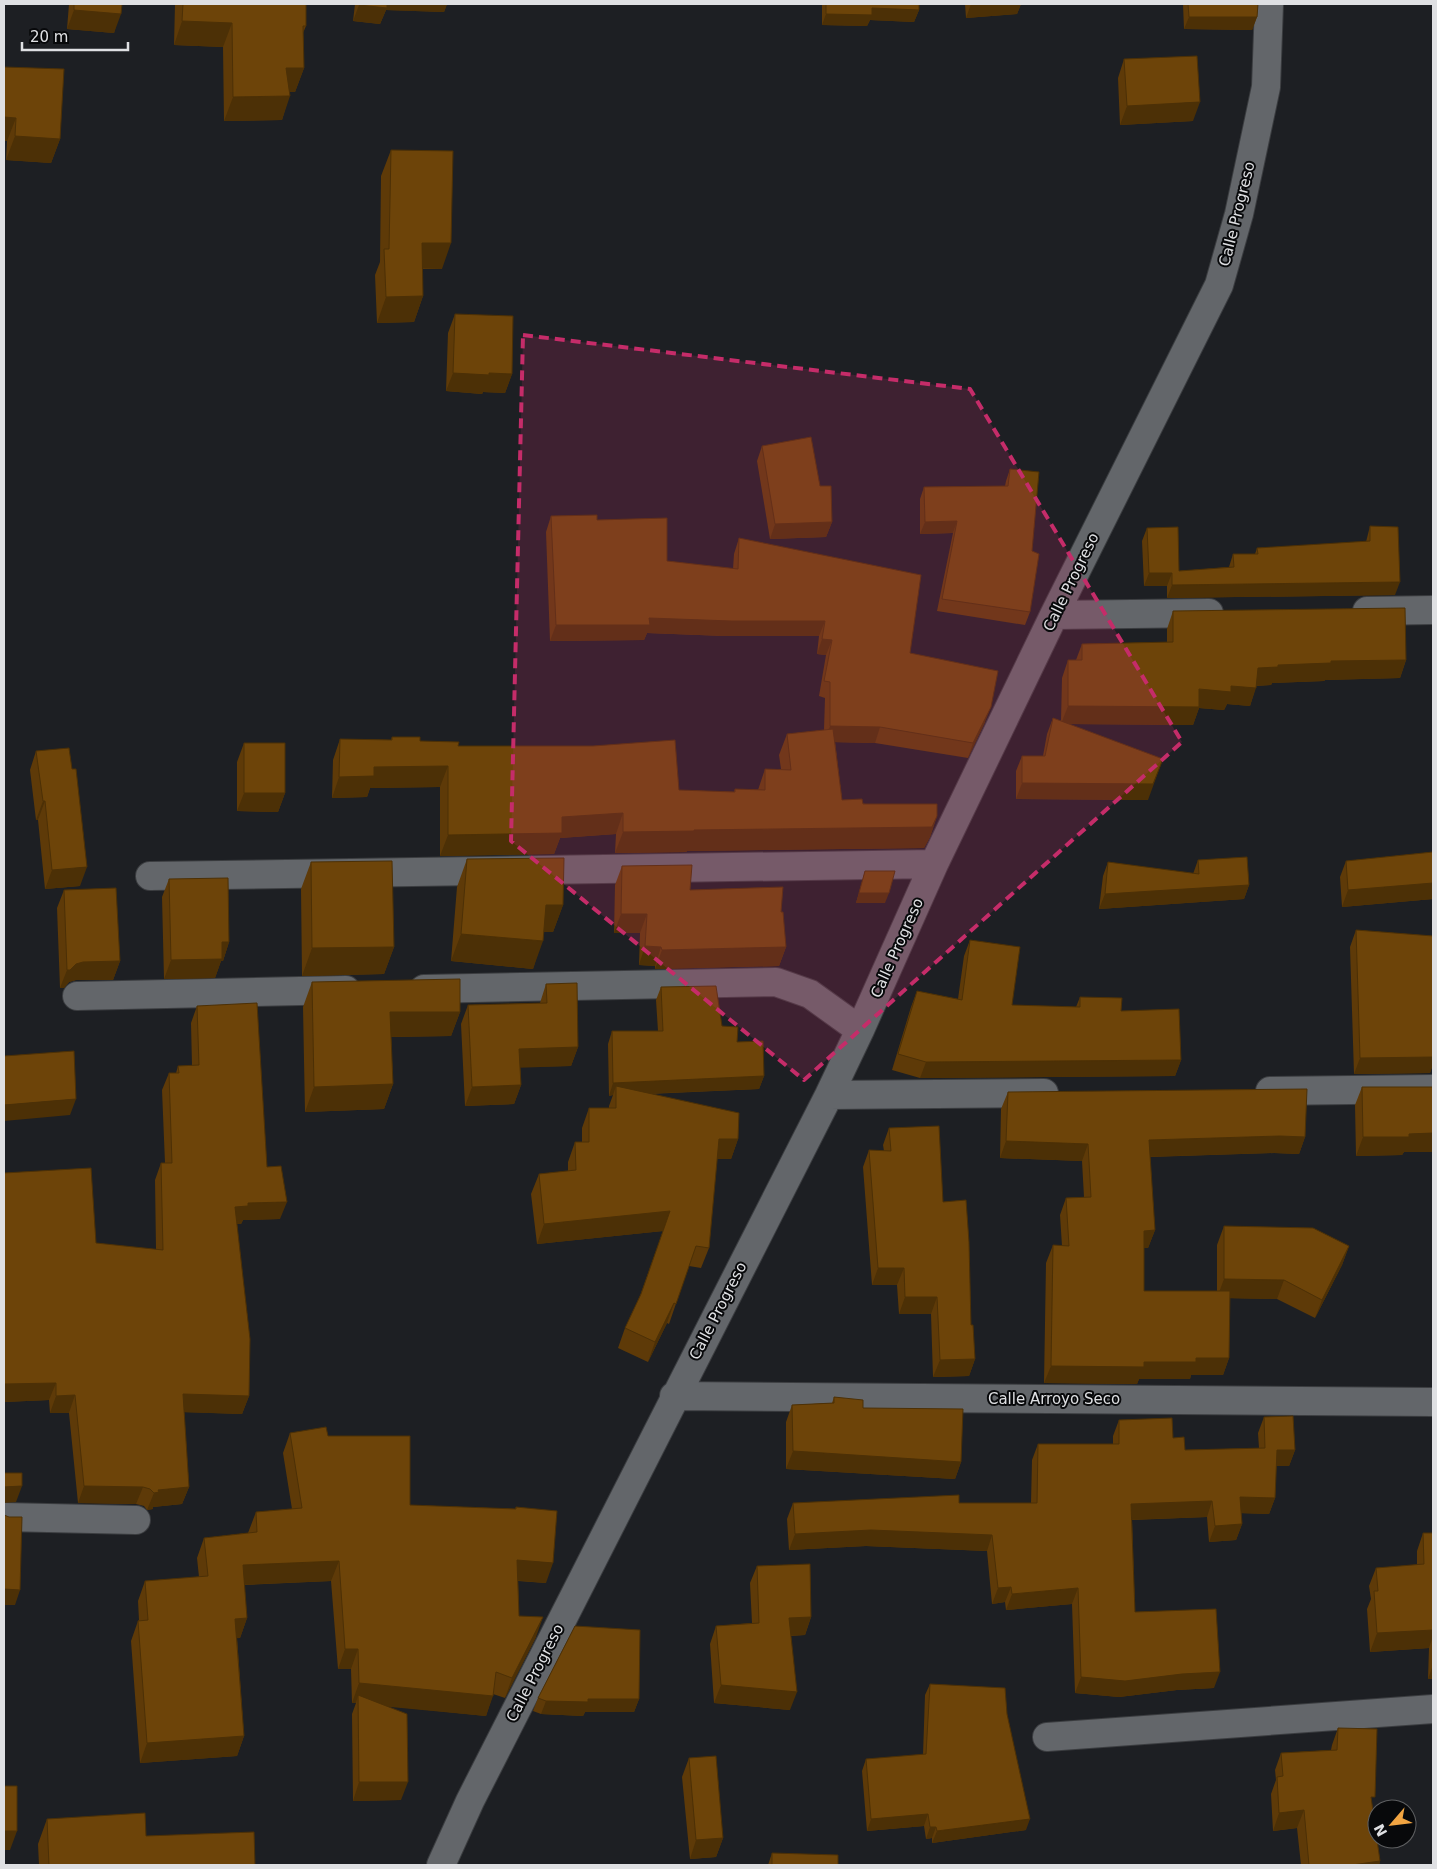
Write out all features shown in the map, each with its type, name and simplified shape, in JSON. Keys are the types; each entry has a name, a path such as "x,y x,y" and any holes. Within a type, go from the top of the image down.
{"street":[{"name":"Calle Progreso","path":"441,1865 470,1801 674,1396 829,1095 934,864 1054,615 1218,285 1239,214 1266,87 1269,4"},
{"path":"1344,611 1433,610"},
{"path":"1054,615 1234,613"},
{"path":"150,876 934,864"},
{"path":"397,989 776,982 810,994 860,1030"},
{"path":"77,996 367,990"},
{"path":"1245,1091 1433,1089"},
{"path":"829,1095 1067,1092"},
{"name":"Calle Arroyo Seco","path":"674,1396 1433,1402"},
{"path":"4,1518 136,1520"},
{"path":"1047,1737 1433,1709"}],"highlighted area":[{"path":"523,335 970,389 1182,742 804,1080 511,841"}],"building":[{"path":"74,4 122,4 121,14 74,10"},
{"path":"183,4 306,4 306,26 303,26 304,68 286,68 290,96 233,97 232,23 182,21"},
{"path":"387,4 387,8 359,5"},
{"path":"826,4 919,4 919,10 872,8 872,15 826,14"},
{"path":"1188,4 1258,4 1257,17 1189,17"},
{"path":"1197,56 1200,102 1127,106 1124,59"},
{"path":"4,67 64,69 60,139 15,136 16,118 4,117"},
{"path":"391,150 453,151 451,243 422,243 423,296 386,297 384,249 389,249"},
{"path":"455,314 513,316 512,374 453,373"},
{"path":"811,437 820,486 831,486 832,522 775,524 762,446"},
{"path":"1010,469 1039,472 1032,551 1039,554 1030,612 942,599 957,521 925,522 924,487 1008,486"},
{"path":"597,515 597,520 667,518 667,561 738,569 739,538 921,575 910,653 998,671 991,707 973,743 880,727 830,726 830,682 824,681 832,640 822,639 825,621 731,621 649,618 650,625 556,625 551,516"},
{"path":"1370,526 1398,527 1400,582 1172,585 1172,573 1149,573 1147,528 1178,527 1179,571 1234,567 1233,554 1258,554 1257,548 1370,541"},
{"path":"1405,608 1406,660 1331,661 1331,663 1278,665 1278,667 1258,668 1256,688 1231,686 1231,692 1199,689 1199,707 1068,706 1068,660 1082,660 1082,644 1173,642 1173,611"},
{"path":"1053,718 1163,759 1153,784 1022,783 1022,756 1045,756"},
{"path":"833,729 842,800 862,799 863,804 937,804 937,816 932,827 623,832 623,813 562,817 562,833 448,835 448,766 374,767 374,776 339,777 340,739 392,740 392,737 420,737 420,741 459,742 458,746 593,746 675,740 679,790 735,792 735,789 765,790 765,769 791,770 787,734"},
{"path":"244,743 285,743 285,793 244,793"},
{"path":"69,748 72,769 76,769 87,867 52,870 45,801 43,801 36,751"},
{"path":"1433,852 1433,883 1348,890 1346,861"},
{"path":"1247,857 1249,885 1105,894 1108,862 1199,874 1198,860"},
{"path":"564,858 563,905 546,905 543,941 461,934 467,859"},
{"path":"392,861 394,947 312,948 311,862"},
{"path":"692,865 690,890 783,887 781,912 783,912 786,947 662,950 661,947 645,946 647,914 621,914 622,866"},
{"path":"865,871 895,871 889,893 859,893"},
{"path":"228,878 229,942 222,942 222,959 171,960 169,879"},
{"path":"116,888 120,961 83,962 67,970 64,890"},
{"path":"1356,930 1433,936 1433,1057 1360,1058"},
{"path":"970,940 1020,947 1012,1005 1080,1007 1080,997 1122,998 1121,1011 1179,1009 1181,1060 926,1062 898,1054 917,991 962,1000"},
{"path":"460,979 460,1012 390,1012 393,1084 314,1087 312,982"},
{"path":"577,983 578,1047 519,1049 521,1085 472,1087 468,1005 547,1003 546,984"},
{"path":"716,986 722,1026 738,1027 737,1042 763,1041 764,1076 613,1083 612,1031 663,1031 661,987"},
{"path":"257,1003 267,1167 281,1166 287,1202 248,1203 248,1206 235,1207 250,1339 249,1396 183,1394 189,1487 158,1490 159,1492 154,1493 150,1489 143,1487 84,1486 75,1395 56,1396 56,1383 4,1384 4,1173 91,1168 96,1243 163,1250 161,1163 172,1163 169,1073 179,1073 178,1066 199,1065 197,1006"},
{"path":"74,1051 76,1099 4,1105 4,1056"},
{"path":"616,1086 739,1113 738,1139 719,1139 709,1248 696,1246 676,1304 674,1303 655,1342 625,1328 641,1294 670,1211 544,1224 539,1174 576,1170 575,1142 589,1142 589,1108 616,1108"},
{"path":"1362,1087 1433,1087 1433,1133 1409,1134 1409,1137 1363,1137"},
{"path":"1307,1089 1305,1137 1149,1140 1155,1230 1144,1231 1144,1291 1230,1291 1229,1358 1196,1358 1196,1362 1144,1362 1144,1367 1051,1366 1053,1245 1069,1246 1066,1198 1091,1197 1088,1144 1006,1141 1008,1092"},
{"path":"939,1126 943,1202 966,1200 971,1325 973,1325 975,1359 940,1360 937,1297 905,1297 904,1268 878,1268 869,1150 891,1151 889,1128"},
{"path":"1224,1226 1313,1228 1349,1246 1322,1300 1284,1280 1224,1279"},
{"path":"834,1397 863,1400 863,1408 963,1409 961,1462 793,1451 792,1405 834,1403"},
{"path":"1293,1416 1295,1450 1277,1450 1275,1498 1240,1497 1242,1524 1215,1526 1212,1501 1131,1504 1135,1612 1216,1609 1220,1672 1182,1674 1125,1681 1081,1677 1078,1588 1012,1594 1011,1587 998,1588 992,1535 871,1530 795,1534 793,1503 959,1495 959,1503 1037,1503 1038,1444 1119,1444 1119,1420 1172,1418 1173,1438 1184,1437 1185,1450 1265,1448 1264,1417"},
{"path":"326,1427 328,1436 410,1436 410,1505 516,1509 516,1507 557,1511 553,1563 517,1560 519,1616 543,1617 512,1678 496,1672 493,1696 359,1683 358,1649 345,1649 339,1561 243,1565 247,1618 235,1619 244,1736 147,1743 138,1621 148,1620 145,1581 208,1576 204,1538 257,1532 256,1512 302,1508 290,1433"},
{"path":"4,1473 22,1473 22,1486 4,1487"},
{"path":"4,1515 22,1517 20,1590 4,1589"},
{"path":"1423,1533 1433,1533 1433,1630 1377,1633 1374,1591 1378,1591 1376,1568 1424,1564"},
{"path":"810,1564 811,1617 789,1618 797,1692 721,1685 716,1626 759,1623 757,1566"},
{"path":"575,1626 640,1630 639,1699 588,1699 588,1702 546,1701 538,1698"},
{"path":"930,1684 1005,1688 1007,1714 1030,1819 937,1831 936,1827 930,1827 928,1814 871,1819 866,1759 926,1754"},
{"path":"358,1695 407,1714 408,1782 359,1782"},
{"path":"1338,1728 1377,1729 1375,1797 1367,1799 1367,1849 1378,1849 1380,1861 1352,1865 1309,1865 1304,1810 1279,1813 1277,1777 1283,1776 1281,1753 1337,1750"},
{"path":"716,1756 723,1838 696,1840 689,1758"},
{"path":"4,1786 17,1786 17,1831 4,1831"},
{"path":"145,1813 146,1836 254,1832 255,1865 49,1865 47,1819"},
{"path":"772,1853 838,1855 838,1865 772,1865"}]}
